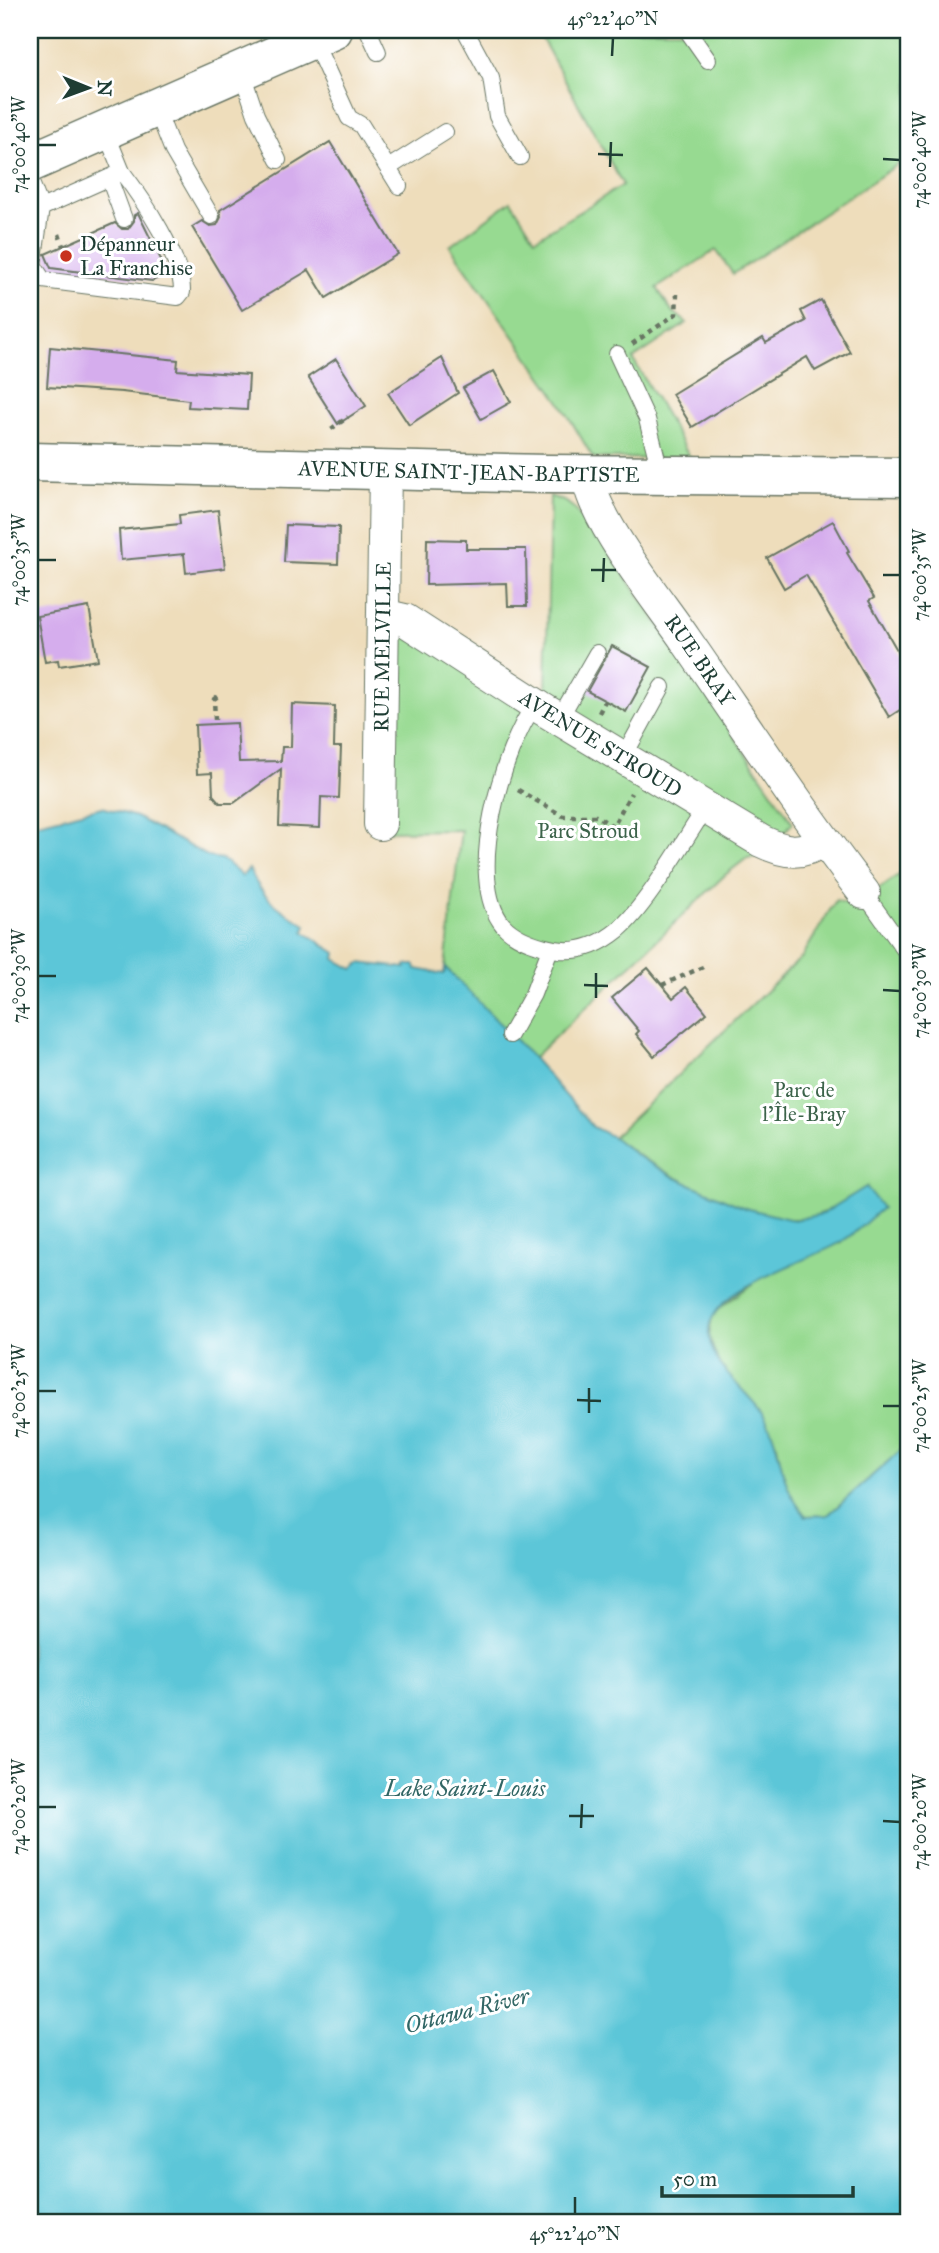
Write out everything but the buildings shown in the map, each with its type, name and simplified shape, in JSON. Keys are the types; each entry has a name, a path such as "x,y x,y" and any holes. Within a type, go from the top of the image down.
{"street":[{"path":"30,163 323,34"},
{"name":"AVENUE SAINT-JEAN-BAPTISTE","path":"30,462 588,474 909,477"},
{"name":"RUE MELVILLE","path":"380,824 385,470"},
{"name":"RUE BRAY","path":"588,474 592,497 601,513 823,841 864,893"},
{"name":"AVENUE STROUD","path":"383,615 405,620 633,765 775,848 806,851 823,841"}],"lane":[{"path":"368,30 378,52"},
{"path":"465,30 491,78 497,116 520,157"},
{"path":"687,30 708,60"},
{"path":"323,34 349,118 361,125 399,186"},
{"path":"241,70 257,115 278,160"},
{"path":"156,108 173,151 211,216"},
{"path":"105,130 124,219"},
{"path":"388,169 445,132"},
{"path":"41,208 115,175"},
{"path":"30,180 41,208 33,265 43,280 169,298 178,297 182,285 153,218 115,175"},
{"path":"617,354 647,419 661,475"},
{"path":"597,653 547,711 517,731 500,780 489,854 488,887 498,918 513,933 561,952 596,944 620,929 705,809"},
{"path":"633,765 662,687"},
{"path":"864,893 909,956"},
{"path":"510,1034 533,994 550,949"}],"path":[{"path":"617,354 676,314 677,294"},
{"path":"331,429 348,417"},
{"path":"215,720 214,699 221,694"},
{"path":"500,780 564,816 596,816 612,826 633,765"},
{"path":"662,985 704,967"}],"green space":[{"path":"537,30 909,30 909,157 733,274 716,250 657,288 671,310 687,323 633,359 691,459 593,458 560,402 450,246 511,201 535,239 623,185"},
{"name":"Parc Stroud","path":"550,496 575,509 596,540 600,538 793,823 761,856 747,858 725,875 533,1058 445,967 461,830 389,831 395,632 546,694"},
{"name":"Parc de l'Île-Bray","path":"909,868 909,1443 828,1515 806,1516 793,1502 784,1481 777,1445 717,1359 709,1336 712,1314 760,1278 842,1242 866,1187 832,1209 813,1216 793,1219 774,1217 725,1201 699,1189 650,1162 613,1137 802,957 836,900 854,906"}],"water":[{"name":"Lake Saint-Louis","path":"102,807 136,817 209,857 222,859 242,876 249,869 272,902 306,925 304,932 336,953 335,959 353,969 360,963 406,968 406,965 415,965 416,969 444,974 445,967 533,1058 593,1127 676,1178 745,1208 793,1220 822,1214 866,1187 882,1208 841,1242 740,1291 723,1304 712,1319 709,1336 712,1349 725,1371 766,1419 790,1492 806,1516 828,1515 909,1443 909,2223 30,2223 30,825"}],"place":[{"name":"Dépanneur La Franchise","path":"66,256"}],"water label":[{"name":"Ottawa River","path":"467,2010"}]}
